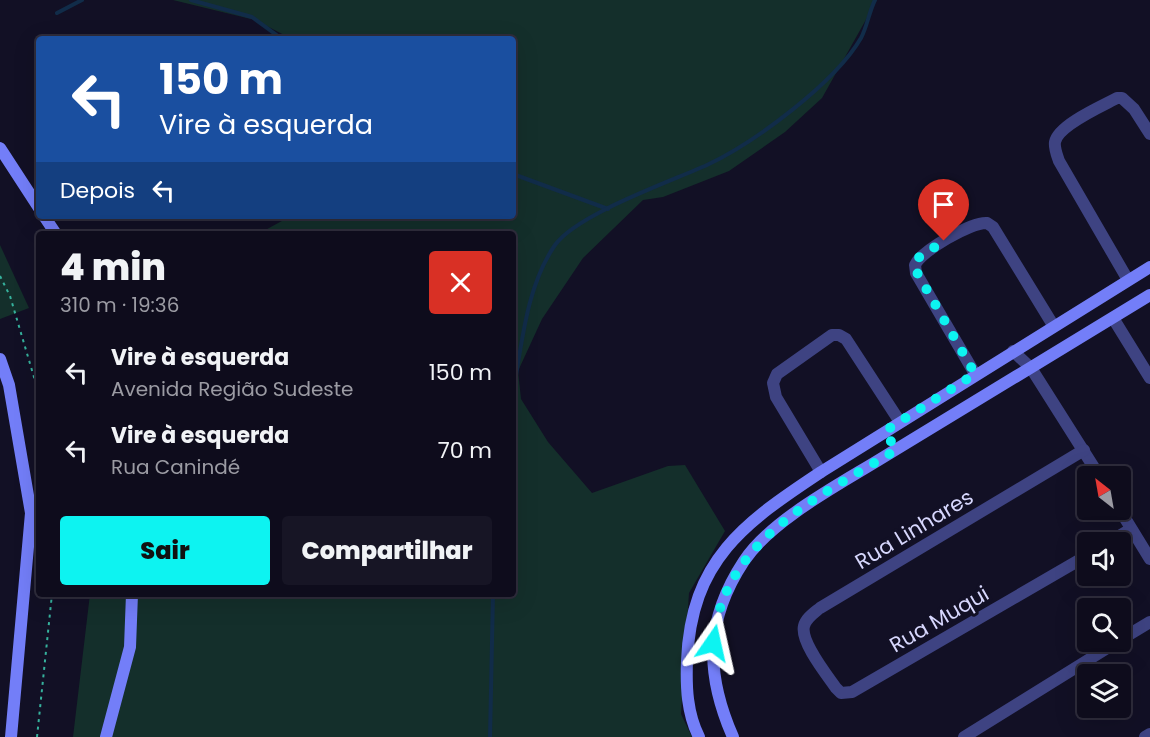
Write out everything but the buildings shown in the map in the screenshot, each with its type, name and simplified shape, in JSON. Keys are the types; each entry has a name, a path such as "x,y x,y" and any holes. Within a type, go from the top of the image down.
{"street":[{"path":"1128,280 1055,151 1057,137 1081,117 1117,98 1122,98 1134,109 1150,134"},
{"path":"0,148 36,203"},
{"path":"975,374 915,269 918,258 944,241 973,225 984,222 989,224 1053,326"},
{"path":"699,737 689,706 686,681 691,619 699,594 711,569 732,539 759,515 821,472 1150,267"},
{"path":"733,737 718,699 712,655 714,631 722,602 733,580 761,540 784,521 896,450 1150,295"},
{"path":"1113,318 1150,378"},
{"path":"821,472 773,389 777,374 832,335 843,337 900,422"},
{"path":"1012,351 1031,368 1093,466"},
{"path":"0,359 9,385 31,513 11,737"},
{"path":"885,431 896,450"},
{"name":"Rua Linhares","path":"819,664 804,632 807,619 812,614 1084,450"},
{"path":"1126,520 1150,559"},
{"path":"1126,532 1131,529"},
{"name":"Rua Muqui","path":"819,664 841,693 852,692 1077,561"},
{"path":"106,737 130,647 132,597"},
{"path":"1131,634 1150,622"},
{"path":"964,737 1101,652"},
{"path":"1145,737 1150,734"}],"path":[{"path":"0,276 10,296 36,384"},
{"path":"37,737 52,597"}],"green space":[{"path":"173,0 877,0 822,98 785,132 729,171 663,197 643,200 583,258 542,319 518,371 521,399 548,442 592,493 668,466 685,465 725,531 689,593 681,714 692,737 73,737 90,597 516,597 516,231 264,231 286,219 516,219 516,36 286,36 255,20"},
{"path":"0,245 29,308 0,319"}],"waterway":[{"path":"57,13 82,0"},
{"path":"191,0 252,17 278,36"},
{"path":"516,376 526,316 537,279 555,245 566,233 604,210 707,165 770,127 833,74 849,55 863,34 875,0"},
{"path":"516,175 608,209"},
{"path":"490,737 493,597"}],"route":[{"path":"713,643 722,602 745,559 761,540 784,521 896,450 885,431 975,374 915,269 918,258 944,241"}]}
